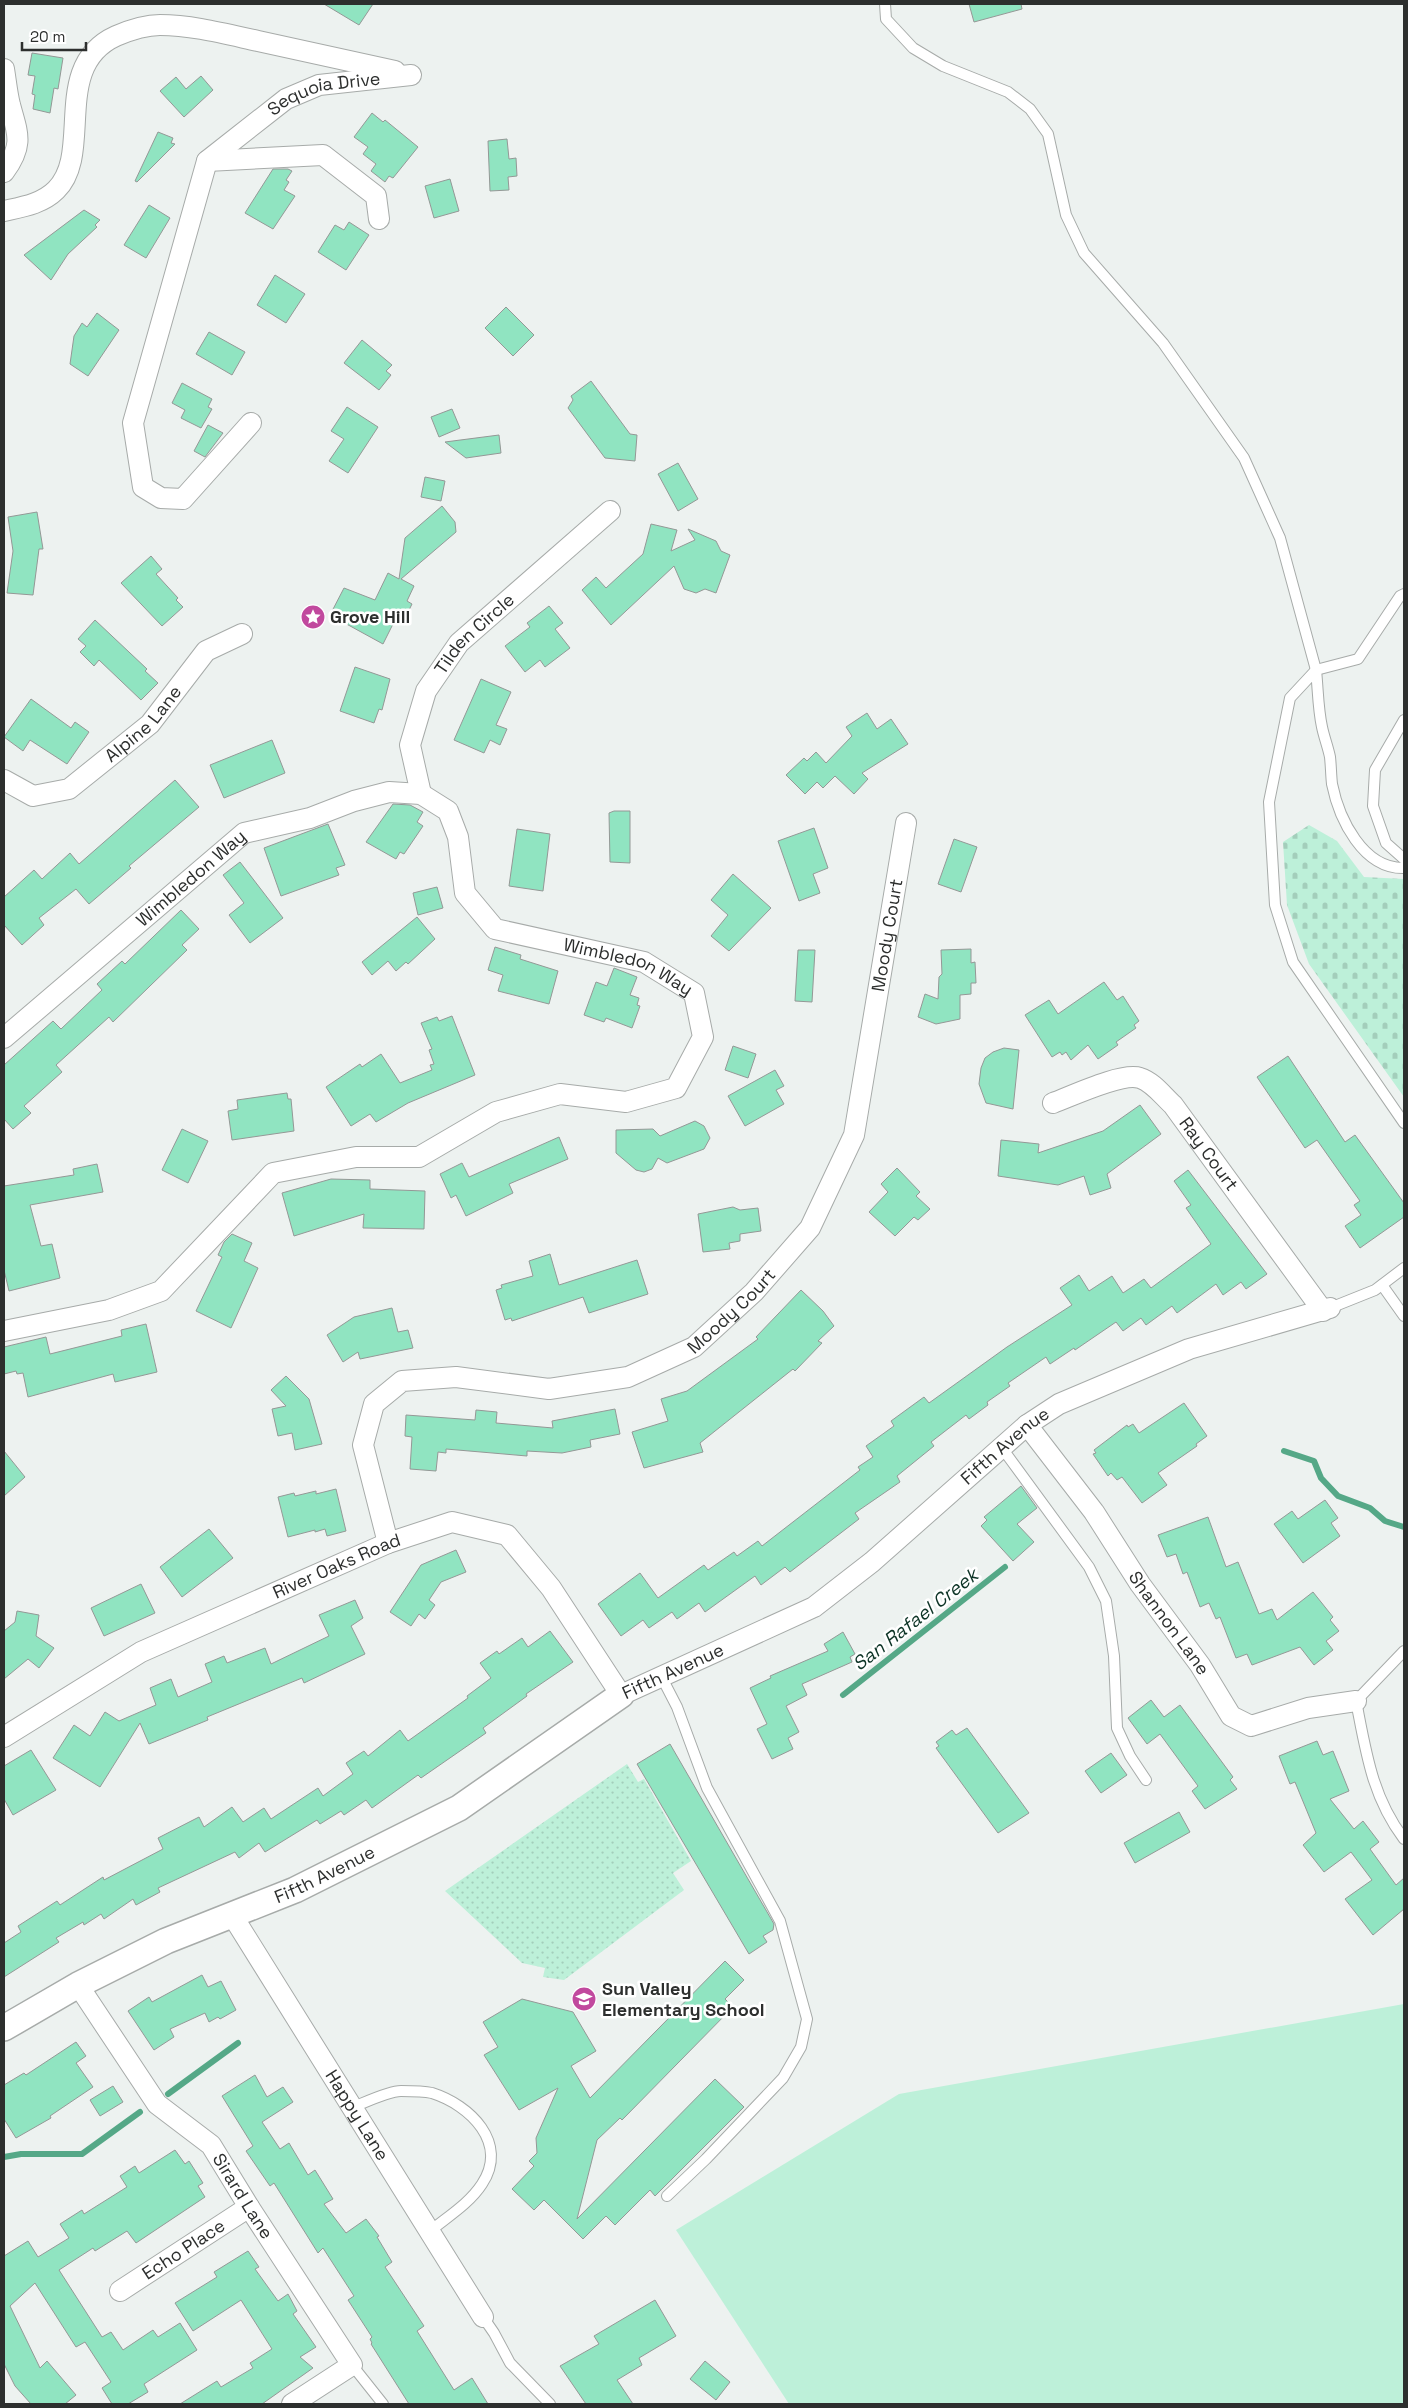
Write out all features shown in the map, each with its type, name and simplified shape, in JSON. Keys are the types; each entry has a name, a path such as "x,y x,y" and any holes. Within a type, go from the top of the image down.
{"street":[{"name":"Sequoia Drive","path":"4,211 39,202 49,197 67,176 71,160 76,100 80,80 90,60 105,41 130,30 160,25 215,32 411,75 319,85 286,99 208,161"},
{"path":"4,69 10,104 19,130 16,153 4,172"},
{"path":"251,423 183,499 160,498 143,487 133,423 208,161 323,156 376,196 379,219"},
{"name":"Tilden Circle","path":"421,794 410,744 426,691 459,643 610,511"},
{"name":"Alpine Lane","path":"4,780 33,796 69,790 150,724 206,651 242,634"},
{"name":"Wimbledon Way","path":"4,1038 244,833 310,818 354,801 389,792 421,794 448,811 458,837 465,893 495,929 644,962 694,993 704,1038 676,1088 626,1102 560,1094 496,1112 419,1157 356,1157 272,1173 160,1291 109,1310 4,1331"},
{"name":"Moody Court","path":"388,1543 363,1445 374,1404 402,1381 456,1377 549,1389 628,1377 694,1347 754,1292 810,1228 854,1136 906,823"},
{"name":"Ray Court","path":"1053,1103 1122,1078 1137,1077 1148,1082 1173,1105 1327,1309"},
{"name":"Fifth Avenue","path":"4,2028 78,1985 166,1941 295,1890 459,1808 621,1694 814,1607 872,1562 1028,1425 1059,1404 1189,1349 1327,1309"},
{"name":"Shannon Lane","path":"1028,1425 1094,1512 1140,1584 1200,1666 1231,1716 1251,1726 1308,1708 1356,1702"},
{"name":"River Oaks Road","path":"4,1737 141,1652 388,1543 452,1522 507,1535 551,1588 621,1694"},
{"name":"Happy Lane","path":"232,1914 351,2108 483,2317"},
{"name":"Sirard Lane","path":"78,1985 146,2091 157,2104 211,2145 352,2365"},
{"name":"Echo Place","path":"120,2291 249,2207"},
{"path":"292,2404 352,2365"}],"lane":[{"path":"885,4 886,19 913,48 943,66 1008,92 1030,109 1048,134 1066,215 1084,253 1163,342 1244,458 1280,538 1316,670 1322,726 1330,758 1332,783 1340,812 1357,842 1377,861 1393,868 1404,868"},
{"path":"1404,594 1400,596 1358,659 1316,670 1290,698 1270,802 1274,905 1293,962 1404,1123"},
{"path":"1404,720 1375,770 1373,806 1386,843 1404,860"},
{"path":"1327,1309 1375,1290 1404,1268"},
{"path":"1382,1285 1404,1316"},
{"path":"1002,1448 1089,1567 1106,1601 1114,1656 1117,1728 1130,1756 1146,1780"},
{"path":"1404,1651 1356,1702 1371,1776 1390,1820 1404,1839"},
{"path":"661,1676 677,1707 707,1788 780,1921 807,2019 801,2047 784,2078 706,2159 667,2196"},
{"path":"351,2108 398,2091 431,2093 459,2107 483,2128 491,2144 491,2164 483,2183 467,2201 429,2232"},
{"path":"483,2317 510,2363 550,2404"},
{"path":"352,2365 383,2404"}],"green space":[{"path":"1309,825 1337,841 1364,877 1404,879 1404,1097 1309,964 1287,905 1283,842"},
{"path":"627,1764 638,1782 644,1779 691,1861 673,1873 684,1890 564,1980 543,1977 545,1968 522,1963 445,1891"},
{"path":"1404,2004 1404,2404 789,2404 676,2230 899,2094"}],"building":[{"path":"324,4 373,4 359,25"},
{"path":"969,4 1021,4 1022,9 974,22"},
{"path":"32,53 63,58 58,89 54,88 50,113 33,109 35,95 32,94 35,76 28,75"},
{"path":"201,76 213,90 184,117 160,91 176,77 186,89"},
{"path":"372,113 383,122 385,120 418,147 393,178 389,176 385,182 371,171 376,164 363,154 368,147 354,137"},
{"path":"158,132 173,138 171,143 175,144 137,182 135,181"},
{"path":"507,139 509,159 516,158 517,176 508,177 509,190 490,191 488,141"},
{"path":"273,169 288,169 292,171 286,180 289,182 284,190 295,196 273,229 245,213"},
{"path":"450,179 459,211 434,218 425,186"},
{"path":"149,205 170,218 146,258 124,245"},
{"path":"84,210 100,220 95,225 97,227 68,254 51,280 24,255"},
{"path":"349,222 369,235 346,270 318,252 335,225 344,230"},
{"path":"275,275 305,294 286,323 257,305"},
{"path":"506,307 534,335 513,356 485,328"},
{"path":"97,313 119,330 88,376 70,364 74,336 82,323 87,327"},
{"path":"209,332 245,352 232,375 196,354"},
{"path":"362,340 392,365 386,371 391,375 379,390 344,363"},
{"path":"591,381 630,434 637,435 635,461 605,458 568,408 573,400 571,396"},
{"path":"182,383 212,399 208,407 212,409 201,428 181,418 185,410 172,403"},
{"path":"347,407 378,427 348,473 329,461 344,439 331,431"},
{"path":"452,409 460,428 439,437 431,417"},
{"path":"208,425 223,433 205,457 194,451"},
{"path":"499,435 501,453 466,458 445,442"},
{"path":"678,463 698,499 678,511 658,474"},
{"path":"425,477 445,481 441,501 421,497"},
{"path":"442,506 455,522 456,532 401,579 414,586 407,601 412,604 404,620 397,616 383,644 330,615 344,588 375,600 388,573 399,579 405,538"},
{"path":"37,512 43,549 39,549 33,595 7,593 13,551 8,517"},
{"path":"651,524 677,530 671,551 695,540 688,529 716,541 721,551 730,555 716,593 705,589 696,593 684,589 674,566 611,625 582,590 596,577 606,588 643,554"},
{"path":"151,556 162,569 156,574 178,598 176,600 183,607 162,626 121,583"},
{"path":"549,606 563,623 555,629 570,648 545,667 540,660 525,672 505,646 530,627 527,623"},
{"path":"95,620 147,669 145,671 158,683 141,700 99,660 94,666 80,652 86,646 78,639"},
{"path":"355,667 390,679 382,710 379,709 374,723 340,711"},
{"path":"481,679 511,692 496,725 507,729 500,745 490,740 484,753 454,740"},
{"path":"31,699 71,728 75,722 89,732 67,764 30,740 23,751 4,737"},
{"path":"867,713 877,729 891,719 908,744 862,773 868,779 854,794 835,776 823,788 817,782 805,794 786,775 804,758 807,761 816,752 826,763 852,736 846,727"},
{"path":"272,740 285,773 224,798 210,765"},
{"path":"175,780 199,807 129,866 131,868 89,904 76,889 39,918 44,925 22,945 4,925 4,897 34,870 42,879 70,853 79,864"},
{"path":"393,804 410,805 423,812 417,822 423,826 404,854 400,852 396,859 366,842"},
{"path":"614,811 630,811 630,863 610,862 609,813"},
{"path":"328,824 345,865 336,868 339,875 281,896 264,848"},
{"path":"814,828 828,868 813,874 820,893 799,901 778,841"},
{"path":"517,829 550,834 543,891 509,886"},
{"path":"954,839 977,847 961,892 938,884"},
{"path":"240,862 283,918 250,943 229,915 244,903 223,875"},
{"path":"733,874 771,908 729,951 711,936 728,915 711,900"},
{"path":"437,887 443,908 418,915 413,893"},
{"path":"181,910 199,929 182,945 187,950 113,1022 109,1017 56,1065 62,1072 24,1106 31,1113 13,1129 4,1119 4,1065 53,1021 61,1029 102,990 97,984 122,961 125,964"},
{"path":"417,917 435,939 408,964 406,962 396,971 388,961 372,975 362,962"},
{"path":"495,947 521,955 520,959 558,971 549,1004 498,991 503,975 488,970"},
{"path":"971,949 971,963 975,962 976,983 971,983 971,994 960,995 960,1019 936,1024 918,1017 925,994 938,999 939,977 942,974 941,950"},
{"path":"798,950 815,950 812,1002 795,1001"},
{"path":"614,968 637,977 630,995 639,998 637,1005 640,1006 632,1028 606,1018 604,1022 584,1015 596,982 607,986"},
{"path":"1104,982 1117,1000 1123,996 1139,1021 1134,1025 1136,1028 1116,1042 1118,1045 1098,1059 1088,1045 1071,1060 1066,1052 1062,1055 1060,1052 1052,1057 1025,1015 1049,1000 1058,1014"},
{"path":"452,1016 475,1075 408,1103 376,1122 370,1114 351,1126 326,1087 360,1064 362,1067 381,1054 400,1083 432,1070 430,1065 434,1064 429,1050 432,1049 421,1023 437,1017 439,1021"},
{"path":"733,1046 756,1054 748,1078 725,1070"},
{"path":"1004,1048 1019,1050 1013,1109 986,1103 979,1084 981,1068 985,1058 993,1052"},
{"path":"1288,1056 1345,1142 1355,1135 1404,1203 1404,1217 1360,1248 1345,1226 1361,1215 1354,1205 1360,1201 1317,1140 1305,1148 1257,1077"},
{"path":"775,1070 784,1086 776,1090 784,1104 745,1126 728,1096"},
{"path":"287,1093 288,1099 291,1099 294,1131 232,1140 228,1111 238,1109 237,1100"},
{"path":"1140,1105 1161,1134 1107,1174 1111,1188 1090,1195 1084,1176 1058,1185 998,1176 1001,1140 1039,1144 1038,1153 1103,1131"},
{"path":"695,1121 704,1126 710,1138 704,1149 667,1163 658,1158 652,1169 644,1172 636,1170 616,1153 616,1130 653,1129 660,1136"},
{"path":"182,1129 208,1141 188,1183 162,1170"},
{"path":"559,1137 568,1159 509,1184 513,1193 466,1216 456,1195 451,1198 440,1174 462,1163 469,1177"},
{"path":"97,1164 103,1192 30,1205 41,1246 52,1244 60,1278 9,1291 4,1270 4,1186 74,1175 73,1169"},
{"path":"897,1168 920,1192 916,1196 930,1209 918,1220 914,1217 895,1236 869,1212 888,1192 881,1184"},
{"path":"1188,1170 1267,1274 1246,1289 1241,1282 1223,1295 1216,1284 1177,1313 1172,1306 1146,1325 1141,1318 1123,1331 1116,1322 1075,1350 1074,1348 1050,1364 1046,1357 1008,1383 1010,1386 987,1402 988,1405 969,1419 966,1415 931,1442 934,1446 897,1476 900,1482 855,1513 859,1519 790,1572 785,1567 761,1585 755,1576 705,1612 699,1603 677,1619 672,1612 649,1628 643,1620 621,1636 598,1604 640,1573 658,1598 704,1565 708,1570 734,1552 737,1556 758,1541 762,1546 860,1470 858,1467 873,1457 866,1446 894,1426 891,1421 924,1397 929,1403 1007,1347 1072,1305 1060,1288 1079,1275 1089,1291 1112,1276 1123,1293 1144,1279 1151,1288 1211,1244 1186,1208 1191,1205 1174,1181"},
{"path":"331,1179 370,1180 370,1189 425,1191 424,1229 363,1228 364,1214 294,1236 282,1193"},
{"path":"733,1207 740,1210 758,1208 761,1231 740,1234 740,1241 729,1243 730,1249 703,1252 698,1214"},
{"path":"232,1234 252,1243 244,1261 258,1268 231,1328 196,1311 222,1257 218,1255 224,1242"},
{"path":"550,1254 559,1285 637,1260 648,1294 589,1313 583,1297 512,1321 511,1318 505,1320 496,1290 502,1288 501,1285 533,1276 529,1261"},
{"path":"801,1290 823,1311 834,1326 818,1341 822,1343 795,1371 793,1369 700,1443 703,1452 644,1468 632,1432 668,1421 661,1399 687,1391 758,1339 756,1337"},
{"path":"392,1308 398,1332 408,1330 413,1348 360,1359 358,1352 343,1362 327,1335 354,1317"},
{"path":"146,1324 157,1372 115,1382 113,1374 28,1397 23,1373 17,1374 16,1371 4,1374 4,1347 46,1337 50,1354 122,1336 121,1330"},
{"path":"286,1376 309,1399 322,1444 295,1450 292,1433 278,1436 272,1409 286,1406 271,1390"},
{"path":"1184,1403 1207,1436 1196,1444 1197,1446 1158,1473 1167,1485 1142,1503 1122,1477 1117,1480 1111,1473 1108,1476 1093,1454 1096,1453 1094,1450 1127,1425 1128,1427 1133,1424 1139,1433"},
{"path":"615,1409 620,1434 590,1440 591,1447 562,1453 527,1451 527,1456 446,1449 446,1453 438,1452 436,1471 410,1469 412,1437 405,1436 406,1415 475,1420 476,1410 497,1412 496,1423 553,1428 552,1421"},
{"path":"4,1451 25,1477 4,1496"},
{"path":"1021,1486 1037,1508 1017,1524 1034,1542 1013,1561 981,1526 987,1520 984,1517"},
{"path":"336,1489 346,1531 327,1536 325,1529 315,1532 315,1530 288,1537 278,1497 294,1493 295,1496 316,1491 316,1494"},
{"path":"1325,1500 1338,1518 1331,1523 1340,1536 1303,1563 1274,1524 1292,1511 1298,1519"},
{"path":"1208,1517 1226,1567 1238,1562 1259,1614 1272,1609 1277,1620 1313,1592 1333,1617 1330,1620 1339,1631 1326,1641 1333,1650 1314,1665 1300,1647 1252,1665 1247,1654 1236,1658 1220,1617 1216,1619 1209,1603 1200,1607 1187,1572 1183,1574 1176,1554 1167,1557 1158,1535"},
{"path":"209,1529 233,1558 182,1597 160,1567"},
{"path":"456,1550 466,1572 441,1582 429,1600 435,1605 425,1619 419,1614 411,1626 390,1612 421,1565"},
{"path":"141,1584 155,1613 104,1636 91,1608"},
{"path":"355,1600 363,1618 351,1626 365,1654 304,1683 302,1678 207,1717 208,1720 149,1744 140,1723 100,1787 53,1758 74,1725 90,1736 105,1712 119,1721 156,1705 150,1688 171,1679 178,1697 212,1682 205,1664 224,1656 227,1663 265,1648 271,1664 329,1636 319,1615"},
{"path":"17,1611 39,1615 36,1636 54,1648 39,1668 28,1659 4,1679 4,1631 15,1622"},
{"path":"550,1631 573,1662 526,1694 527,1696 483,1728 486,1733 421,1778 418,1775 372,1808 366,1800 344,1815 341,1811 320,1824 317,1820 265,1852 259,1843 239,1858 235,1852 158,1888 160,1892 136,1905 133,1899 104,1919 101,1914 84,1925 83,1922 56,1938 59,1942 4,1977 4,1943 21,1932 18,1926 57,1901 60,1905 103,1877 104,1880 163,1849 158,1838 199,1817 204,1827 232,1807 243,1822 264,1808 271,1819 318,1788 323,1796 353,1774 346,1763 364,1751 368,1756 400,1730 408,1741 468,1698 467,1696 491,1678 480,1663 497,1651 499,1654 522,1638 528,1647"},
{"path":"843,1632 855,1654 850,1657 852,1662 802,1684 807,1695 786,1706 799,1732 788,1738 793,1749 772,1759 757,1729 767,1724 750,1688 771,1678 770,1676 828,1651 824,1644"},
{"path":"1151,1700 1164,1717 1180,1705 1233,1777 1230,1780 1237,1789 1205,1809 1192,1791 1198,1786 1160,1734 1147,1744 1128,1718"},
{"path":"967,1728 1029,1813 998,1833 936,1748 939,1746 936,1742 952,1730 956,1735"},
{"path":"1317,1741 1323,1755 1333,1751 1349,1791 1330,1799 1354,1829 1363,1821 1379,1842 1370,1849 1396,1885 1404,1878 1404,1909 1373,1935 1345,1899 1372,1880 1351,1852 1324,1872 1303,1845 1316,1833 1295,1782 1290,1784 1279,1756"},
{"path":"670,1744 774,1924 773,1930 763,1936 767,1942 749,1954 637,1764"},
{"path":"31,1750 56,1790 13,1815 4,1799 4,1766"},
{"path":"1111,1753 1127,1775 1101,1793 1085,1771"},
{"path":"1179,1812 1190,1832 1135,1863 1124,1843"},
{"path":"725,1961 744,1980 725,1999 733,2007 622,2120 620,2118 597,2140 577,2219 715,2079 744,2107 655,2196 650,2190 615,2225 606,2216 583,2239 544,2200 534,2210 512,2189 534,2166 529,2161 537,2153 536,2138 558,2088 519,2110 484,2055 498,2047 483,2022 522,1999 573,2012 596,2051 571,2066 590,2098"},
{"path":"202,1975 208,1987 221,1981 236,2010 220,2019 218,2017 209,2022 205,2013 170,2029 174,2037 154,2050 128,2011 149,1997 152,2002"},
{"path":"76,2042 86,2056 76,2063 93,2087 50,2116 51,2118 16,2138 4,2119 4,2085 24,2073 26,2075"},
{"path":"255,2075 267,2097 283,2087 293,2102 262,2122 280,2149 289,2143 308,2175 315,2170 333,2199 324,2204 346,2233 366,2219 379,2236 377,2237 392,2262 385,2267 424,2326 417,2331 454,2390 472,2378 488,2404 409,2404 371,2344 370,2339 372,2337 348,2300 354,2296 323,2248 318,2253 274,2183 270,2186 246,2151 253,2146 222,2096"},
{"path":"113,2086 123,2102 100,2116 90,2100"},
{"path":"175,2150 185,2164 189,2161 203,2183 198,2186 205,2197 136,2243 127,2231 95,2251 93,2248 59,2270 102,2337 111,2332 123,2350 153,2330 158,2337 180,2323 197,2350 144,2384 148,2392 128,2404 112,2404 102,2388 111,2382 85,2342 76,2347 35,2283 10,2306 40,2368 47,2361 76,2395 65,2404 31,2404 15,2386 4,2364 4,2256 28,2241 38,2257 69,2238 60,2224 82,2210 84,2214 127,2187 120,2176 135,2166 139,2173"},
{"path":"248,2251 259,2267 255,2269 278,2301 288,2294 297,2311 293,2314 316,2347 300,2357 313,2368 262,2404 180,2404 217,2381 221,2387 253,2368 250,2363 272,2349 241,2300 193,2331 175,2303 217,2277 214,2272"},
{"path":"655,2300 676,2336 639,2358 642,2365 617,2380 633,2404 586,2404 560,2366 599,2344 594,2336"},
{"path":"705,2361 730,2382 716,2400 690,2379"}],"waterway":[{"name":"San Rafael Creek","path":"1284,1451 1314,1461 1321,1478 1338,1496 1370,1508 1385,1521 1404,1527"},
{"name":"San Rafael Creek","path":"843,1695 1005,1567"},
{"name":"San Rafael Creek","path":"168,2094 238,2043"},
{"name":"San Rafael Creek","path":"4,2157 21,2154 82,2154 140,2112"}],"place":[{"name":"Grove Hill","path":"313,617"},
{"name":"Sun Valley Elementary School","path":"584,1999"}]}
